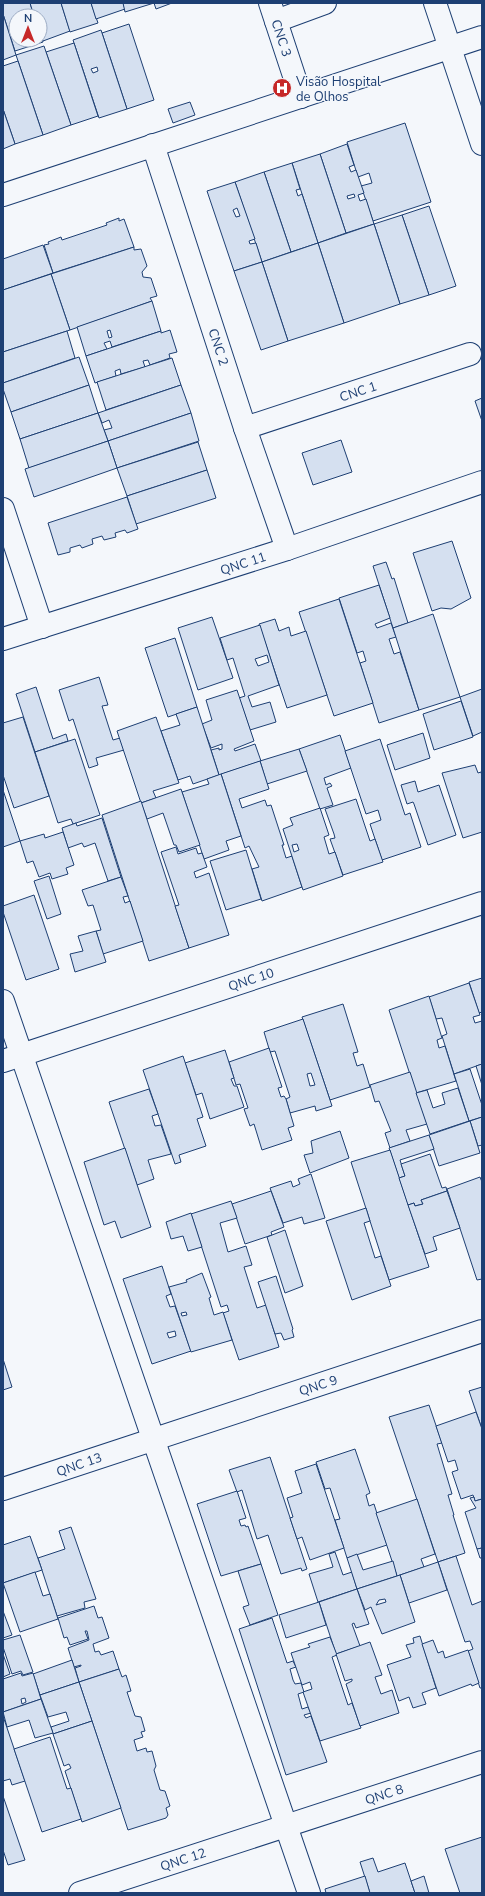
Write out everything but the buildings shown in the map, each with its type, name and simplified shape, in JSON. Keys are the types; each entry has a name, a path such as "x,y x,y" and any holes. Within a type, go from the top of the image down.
{"street":[{"path":"273,12 325,3"},
{"path":"435,3 482,144"},
{"name":"CNC 3","path":"273,12 301,96"},
{"path":"3,195 482,37"},
{"name":"CNC 2","path":"153,145 245,428 287,549"},
{"name":"CNC 1","path":"245,428 470,354"},
{"name":"QNC 11","path":"3,640 287,549 482,482"},
{"path":"3,509 42,627"},
{"name":"QNC 10","path":"12,1059 482,903"},
{"path":"3,1001 12,1059 154,1438 309,1893"},
{"name":"QNC 9","path":"154,1438 482,1331"},
{"name":"QNC 13","path":"3,1489 154,1438"},
{"name":"QNC 8","path":"286,1826 482,1762"},
{"name":"QNC 12","path":"80,1893 286,1826"}],"place":[{"name":"Visão Hospital de Olhos","path":"282,88"}]}
